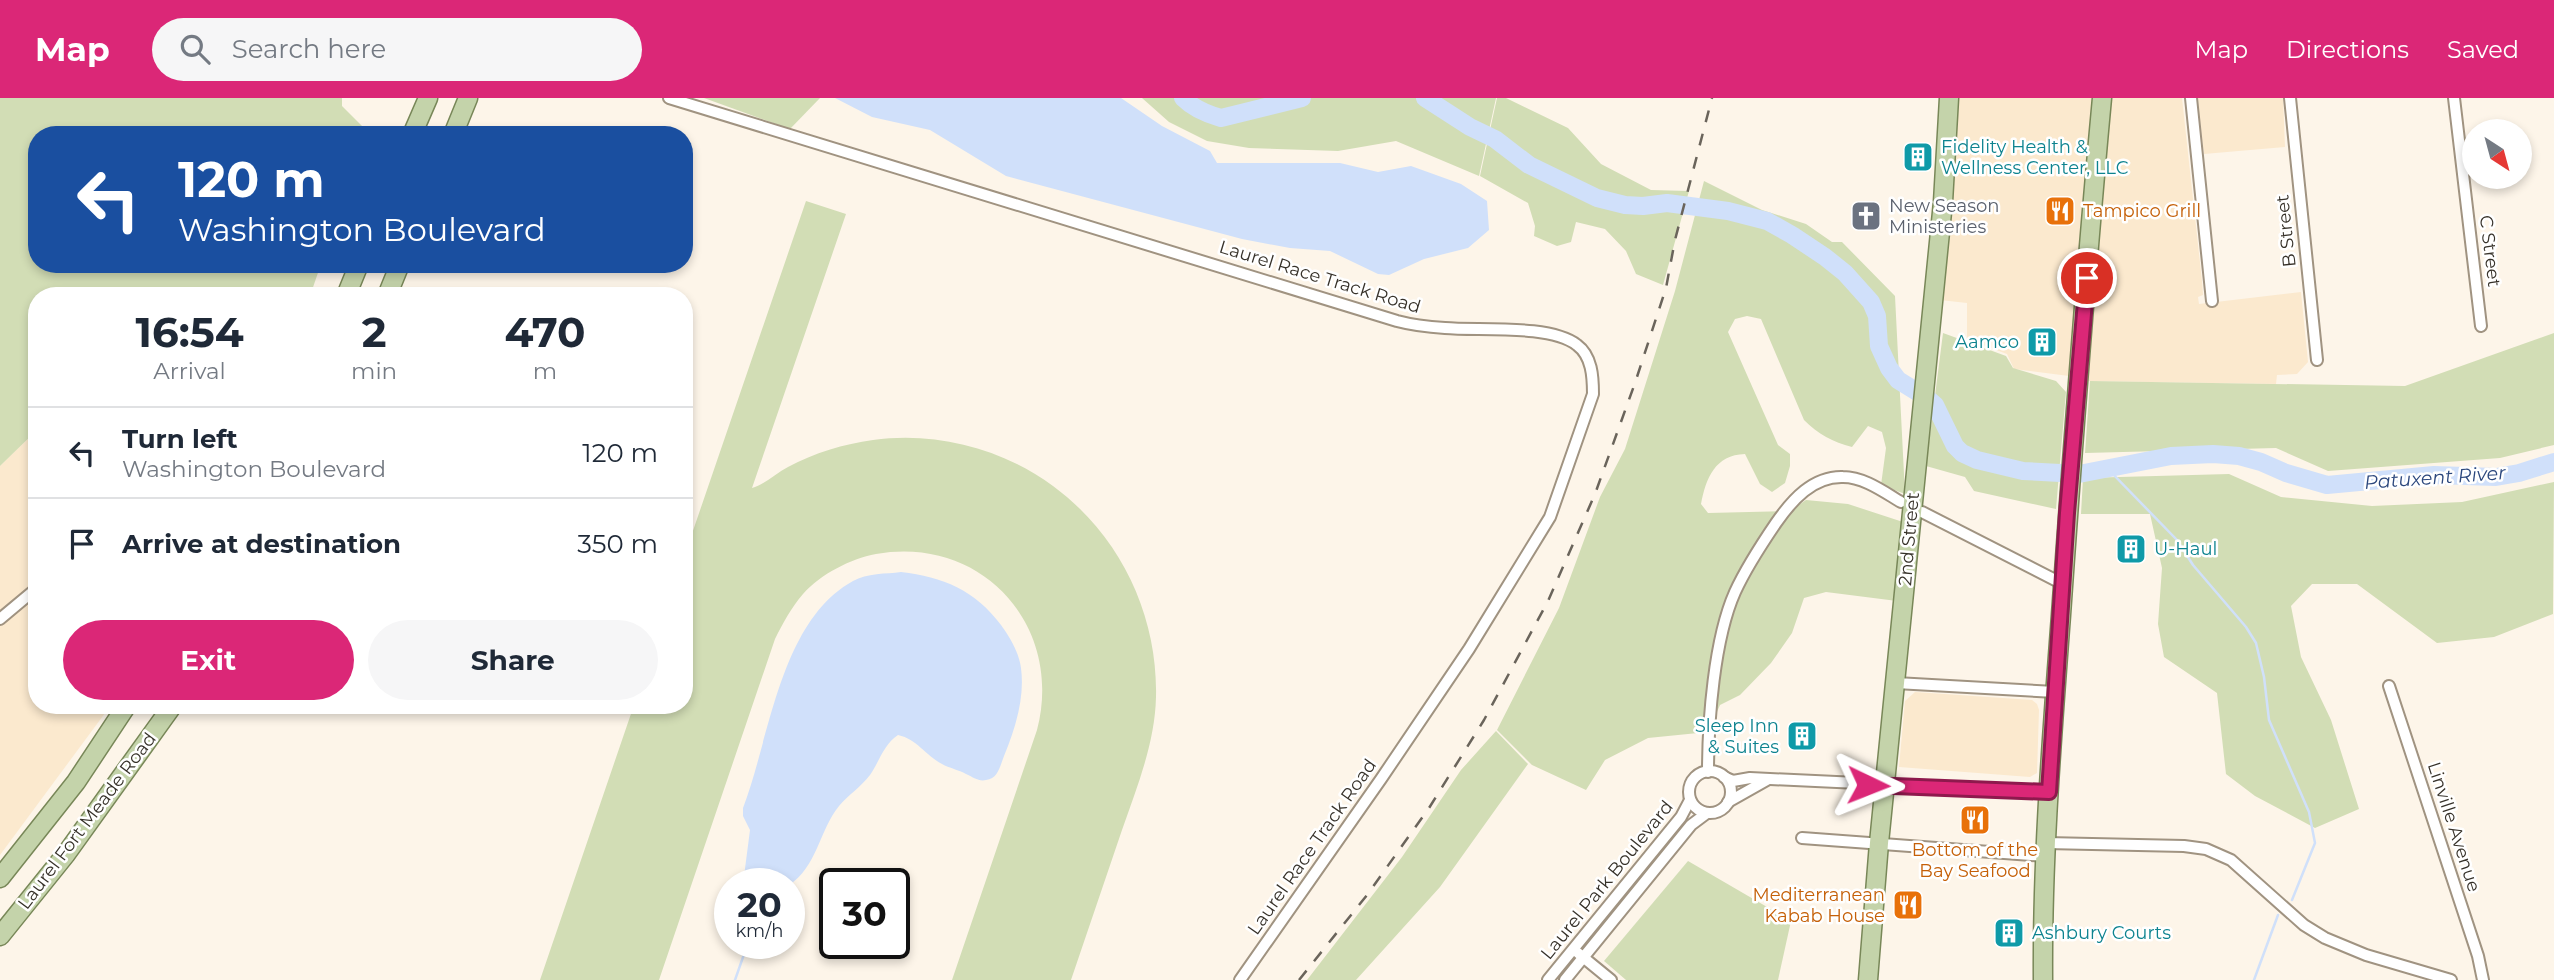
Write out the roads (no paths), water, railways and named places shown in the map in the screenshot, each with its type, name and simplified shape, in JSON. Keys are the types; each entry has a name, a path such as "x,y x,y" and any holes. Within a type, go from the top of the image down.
{"main road":[{"path":"416,126 428,98"},
{"path":"457,126 468,98"},
{"name":"2nd Street","path":"1868,980 1879,844 1943,202 1949,98"},
{"path":"2043,980 2046,849 2055,692 2074,424 2102,98"},
{"name":"Laurel Fort Meade Road","path":"0,878 76,782 121,714"},
{"name":"Laurel Fort Meade Road","path":"0,936 81,833 167,714"},
{"path":"0,868 20,855"}],"street":[{"name":"Laurel Race Track Road","path":"669,98 1397,321 1443,328 1550,333 1577,345 1584,352 1593,378 1593,394 1550,517 1469,649 1240,980"},
{"path":"2191,98 2212,301"},
{"name":"B Street","path":"2290,98 2317,360"},
{"name":"C Street","path":"2454,98 2481,326"},
{"path":"1901,502 1860,480 1831,478 1818,482 1798,496 1777,521 1734,593 1725,623 1708,732 1708,772 1718,773 1733,781 1750,778 2049,792"},
{"path":"1922,512 2063,584"},
{"path":"0,619 28,596"},
{"path":"1896,683 2055,692"},
{"name":"Linville Avenue","path":"2389,687 2478,956 2483,980"},
{"name":"Laurel Park Boulevard","path":"1707,813 1698,810 1690,800 1689,793 1693,780 1708,772"},
{"path":"1724,777 1731,789 1728,802"},
{"name":"Laurel Park Boulevard","path":"1565,980 1691,825 1707,813 1718,811 1728,802 1767,780"},
{"name":"Laurel Park Boulevard","path":"1548,980 1681,817 1690,800"},
{"path":"1802,838 1879,844 2046,849 2184,846 2206,849 2231,860 2304,925 2325,938 2366,956 2451,980"},
{"path":"1573,949 1611,980"}],"water":[{"path":"835,98 1121,98 1162,126 1210,151 1217,163 1340,163 1378,172 1411,166 1461,184 1487,201 1489,230 1468,248 1424,259 1389,275 1378,274 1330,251 1290,248 1242,239 1006,176 930,130 872,117"},
{"path":"901,572 916,574 957,587 991,613 1014,645 1021,668 1020,702 1012,735 998,771 990,779 978,780 942,764 910,740 898,735 885,748 866,779 832,816 805,870 745,868 750,830 743,816 743,808 770,716 793,652 828,599 858,578"}],"waterway":[{"name":"Patuxent River","path":"1183,98 1200,111 1221,118 1302,98"},
{"name":"Patuxent River","path":"1425,98 1470,127 1495,139 1529,165 1597,198 1625,205 1667,203 1728,211 1767,221 1792,235 1845,273 1871,302 1877,316 1879,346 1889,368 1898,380 1935,405 1955,446 1962,453 1977,460 2023,471 2079,474 2171,456 2213,454 2239,456 2327,485 2434,475 2496,477 2554,462"},
{"path":"2108,469 2177,540 2193,565 2246,627 2256,643 2264,677 2269,720 2309,812 2315,843 2292,900"},
{"path":"2254,980 2278,915"},
{"path":"735,980 742,959"}],"railway":[{"path":"1299,980 1367,895 1429,808 1484,720 1548,601 1595,494 1666,288 1675,240 1712,98"}],"place":[{"name":"Fidelity Health & Wellness Center, LLC","path":"1918,157"},
{"name":"Tampico Grill","path":"2060,211"},
{"name":"New Season Ministeries","path":"1866,216"},
{"name":"Aamco","path":"2042,342"},
{"name":"U-Haul","path":"2131,549"},
{"name":"Sleep Inn & Suites","path":"1802,736"},
{"name":"Bottom of the Bay Seafood","path":"1975,820"},
{"name":"Mediterranean Kabab House","path":"1908,905"},
{"name":"Ashbury Courts","path":"2009,933"}]}
